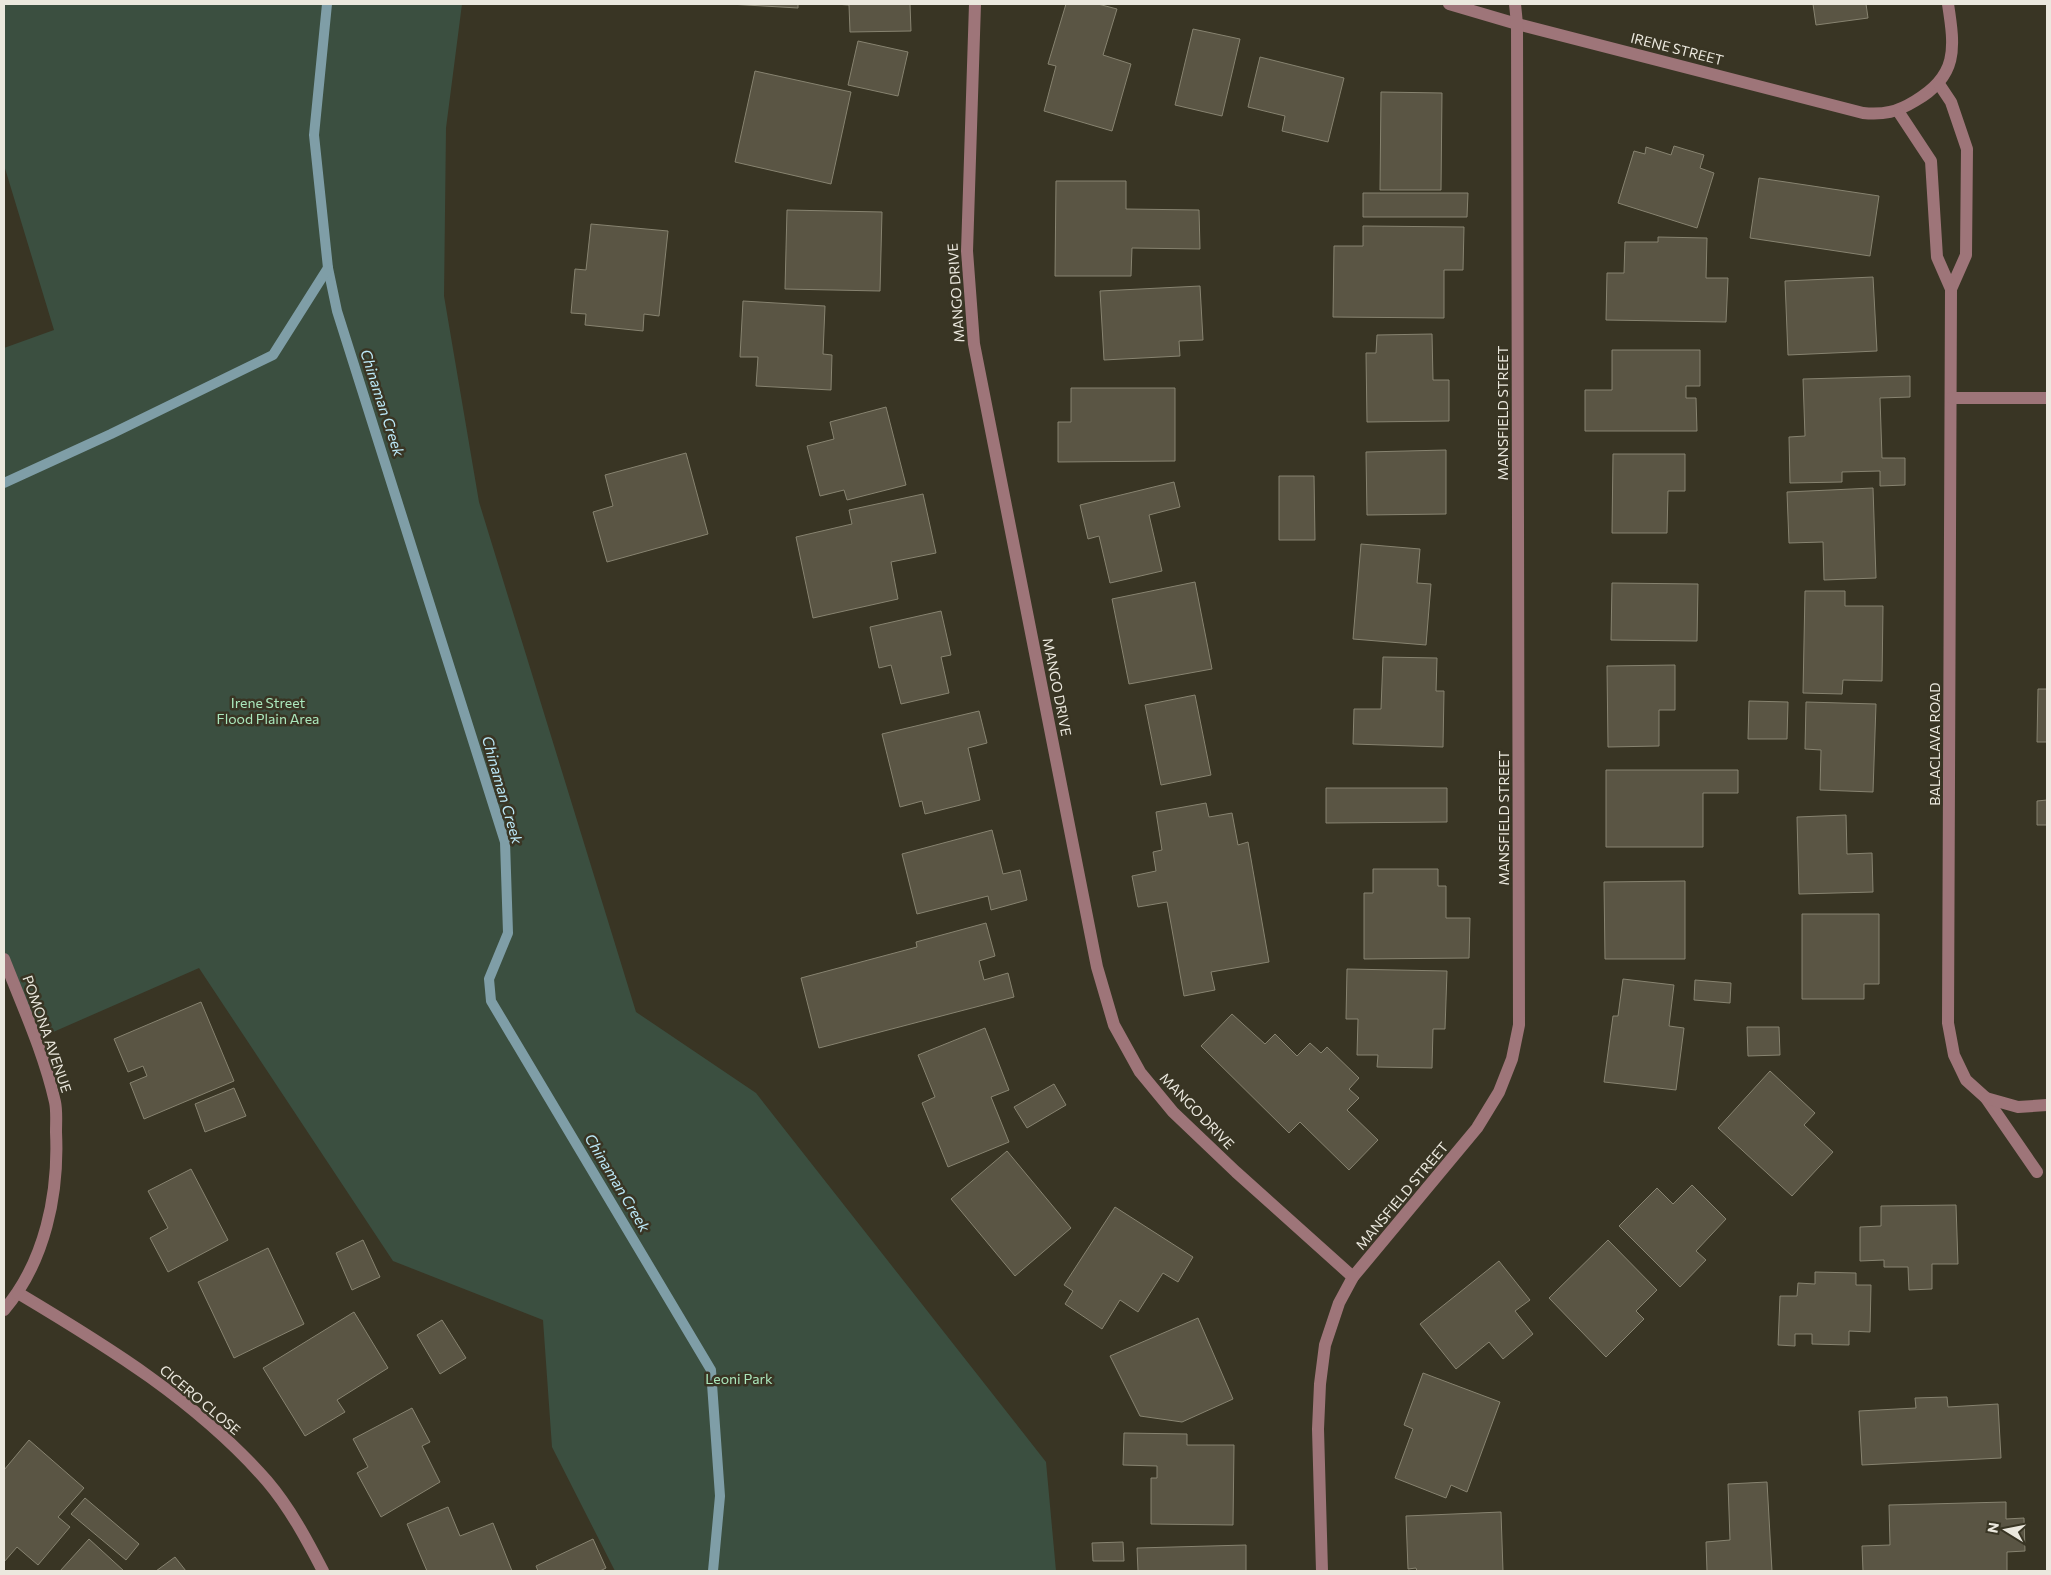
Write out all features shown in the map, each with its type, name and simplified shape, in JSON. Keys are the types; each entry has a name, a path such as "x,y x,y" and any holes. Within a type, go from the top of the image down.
{"street":[{"name":"MANGO DRIVE","path":"975,4 967,251 974,344 1097,967 1114,1025 1140,1072 1173,1112 1236,1172 1353,1277"},
{"name":"IRENE STREET","path":"1450,4 1517,24 1863,113 1881,114 1898,111"},
{"name":"MANSFIELD STREET","path":"1322,1571 1318,1429 1320,1384 1325,1345 1339,1303 1353,1277 1477,1128 1499,1092 1512,1059 1520,1025 1517,24 1515,4"},
{"path":"1898,111 1939,84 1948,70 1952,52 1952,29 1948,4"},
{"name":"BALACLAVA ROAD","path":"1939,84 1951,102 1968,149 1966,255 1951,289"},
{"name":"BALACLAVA ROAD","path":"1898,111 1931,161 1937,257 1951,289 1948,1023 1954,1055 1966,1080 1986,1098 2037,1172"},
{"path":"1952,398 2047,398"},
{"name":"POMONA AVENUE","path":"4,959 38,1049 55,1103 58,1161 50,1214 36,1258 18,1293 4,1310"},
{"path":"1986,1098 2018,1107 2047,1105"},
{"name":"CICERO CLOSE","path":"18,1293 92,1336 143,1372 200,1417 267,1481 299,1524 323,1571"}],"green space":[{"name":"Irene Street Flood Plain Area","path":"4,4 462,4 446,128 444,296 479,502 636,1012 756,1093 1046,1462 1056,1571 615,1571 552,1447 543,1320 393,1261 199,968 35,1040 4,960 4,348 54,330 4,165"}],"building":[{"path":"729,4 798,4 798,8"},
{"path":"835,4 910,4 911,31 850,32 849,5"},
{"path":"1066,4 1098,4 1117,9 1103,55 1131,64 1112,131 1044,111 1056,66 1048,64"},
{"path":"1813,4 1866,4 1868,18 1816,25"},
{"path":"1193,29 1240,39 1222,116 1175,105"},
{"path":"858,41 908,52 898,96 848,85"},
{"path":"1260,57 1344,78 1328,142 1282,131 1285,116 1248,107"},
{"path":"755,71 851,92 831,184 735,162"},
{"path":"1381,92 1442,93 1441,190 1380,190"},
{"path":"1674,146 1704,155 1700,168 1714,173 1697,228 1618,203 1634,151 1645,154 1646,147 1671,155"},
{"path":"1759,178 1879,196 1870,256 1750,238"},
{"path":"1056,181 1126,181 1126,209 1199,210 1200,249 1132,248 1131,276 1055,276"},
{"path":"1363,193 1468,193 1467,217 1363,217"},
{"path":"787,210 882,212 880,291 785,289"},
{"path":"591,224 668,231 659,316 644,314 643,331 585,325 586,314 571,313 575,269 586,270"},
{"path":"1363,226 1464,227 1463,270 1444,270 1444,318 1333,317 1334,246 1363,246"},
{"path":"1658,237 1707,238 1706,278 1728,278 1726,322 1606,320 1607,273 1624,273 1625,242 1658,242"},
{"path":"1873,277 1877,351 1788,355 1785,281"},
{"path":"1200,286 1203,340 1179,341 1180,356 1104,360 1100,291"},
{"path":"743,301 825,306 823,354 832,355 831,390 756,386 758,357 740,357"},
{"path":"1432,334 1433,380 1449,380 1449,421 1367,422 1366,353 1376,353 1377,335"},
{"path":"1612,350 1700,350 1700,386 1686,386 1686,398 1696,398 1697,431 1585,431 1585,390 1612,390"},
{"path":"1910,376 1910,397 1880,398 1882,458 1905,458 1905,485 1880,486 1880,471 1842,472 1842,482 1790,483 1789,437 1805,436 1803,379"},
{"path":"1071,388 1175,388 1175,461 1058,462 1058,422 1071,422"},
{"path":"886,407 906,485 847,500 844,490 820,496 807,446 834,439 830,422"},
{"path":"1446,450 1446,514 1367,515 1366,452"},
{"path":"686,453 708,534 607,562 593,512 613,506 605,475"},
{"path":"1613,454 1685,454 1685,491 1668,491 1667,533 1612,533"},
{"path":"1279,476 1314,476 1315,540 1279,540"},
{"path":"1174,482 1180,507 1149,515 1162,571 1110,583 1099,536 1088,539 1080,505"},
{"path":"1873,488 1876,578 1824,580 1823,542 1789,543 1787,492"},
{"path":"923,494 936,553 891,562 898,599 813,618 796,537 852,524 849,510"},
{"path":"1361,544 1420,549 1417,583 1431,584 1426,645 1353,639"},
{"path":"1195,582 1212,669 1129,684 1112,599"},
{"path":"1612,583 1698,584 1697,641 1611,640"},
{"path":"1805,591 1845,591 1845,606 1883,606 1882,681 1843,680 1842,694 1803,693"},
{"path":"941,611 951,655 941,657 949,693 901,704 891,665 879,668 870,627"},
{"path":"1383,657 1437,658 1436,691 1444,691 1443,747 1353,744 1354,709 1381,709"},
{"path":"1675,665 1675,710 1659,710 1659,746 1608,747 1607,666"},
{"path":"2038,689 2047,689 2047,742 2037,742"},
{"path":"1195,695 1211,775 1161,785 1145,705"},
{"path":"1749,701 1788,702 1787,739 1748,739"},
{"path":"1806,702 1876,704 1873,792 1820,790 1821,750 1805,749"},
{"path":"979,711 987,743 968,748 980,800 925,814 922,801 900,807 882,734"},
{"path":"1606,770 1738,770 1738,793 1703,793 1703,847 1606,847"},
{"path":"1326,788 1447,788 1447,822 1326,823"},
{"path":"2047,800 2047,825 2037,825 2037,801"},
{"path":"1206,803 1209,817 1232,813 1238,845 1248,842 1269,962 1211,972 1215,990 1184,996 1167,902 1138,907 1132,876 1156,871 1153,852 1162,850 1156,812"},
{"path":"1846,815 1847,854 1872,853 1873,892 1799,894 1797,817"},
{"path":"992,830 1003,874 1020,870 1027,900 991,910 988,896 917,914 902,854"},
{"path":"1373,869 1438,869 1438,886 1446,886 1446,918 1470,918 1469,958 1364,959 1364,893 1373,893"},
{"path":"1685,881 1685,959 1605,959 1604,882"},
{"path":"1802,914 1879,914 1879,984 1864,984 1864,999 1802,999"},
{"path":"986,923 995,956 979,961 984,980 1008,973 1014,997 819,1048 801,978 917,947 916,942"},
{"path":"1347,969 1447,971 1445,1029 1433,1029 1432,1068 1377,1067 1378,1055 1357,1055 1358,1019 1346,1019"},
{"path":"1623,979 1674,985 1669,1026 1684,1028 1676,1090 1604,1082 1613,1016 1618,1016"},
{"path":"1695,980 1731,983 1730,1003 1694,1000"},
{"path":"201,1002 234,1081 144,1119 130,1083 147,1076 143,1066 128,1072 114,1039"},
{"path":"1232,1014 1265,1044 1275,1034 1297,1056 1310,1043 1321,1053 1327,1047 1359,1078 1349,1089 1359,1098 1347,1110 1378,1140 1349,1170 1300,1122 1289,1133 1201,1046"},
{"path":"1747,1027 1779,1027 1780,1055 1748,1056"},
{"path":"985,1028 1009,1090 991,1097 1009,1142 948,1167 922,1103 935,1097 918,1055"},
{"path":"1770,1071 1815,1113 1804,1125 1833,1152 1792,1196 1718,1128"},
{"path":"1054,1084 1066,1105 1027,1128 1014,1107"},
{"path":"234,1088 246,1116 205,1132 195,1104"},
{"path":"1007,1151 1071,1228 1015,1276 951,1199"},
{"path":"191,1169 228,1240 168,1272 150,1238 168,1228 148,1191"},
{"path":"1692,1185 1726,1219 1696,1251 1706,1260 1680,1287 1619,1226 1657,1188 1673,1204"},
{"path":"1956,1205 1958,1264 1932,1264 1932,1289 1909,1290 1908,1267 1884,1267 1884,1260 1860,1261 1860,1227 1881,1226 1881,1206"},
{"path":"1115,1207 1193,1257 1178,1282 1163,1273 1138,1312 1120,1300 1102,1329 1065,1304 1073,1291 1064,1285"},
{"path":"363,1240 380,1277 352,1290 336,1253"},
{"path":"1608,1240 1657,1290 1636,1311 1644,1319 1606,1357 1549,1298"},
{"path":"268,1248 304,1324 234,1358 198,1282"},
{"path":"1499,1261 1530,1300 1515,1311 1533,1334 1503,1359 1489,1342 1456,1369 1420,1324"},
{"path":"1815,1272 1856,1273 1856,1285 1871,1285 1870,1332 1849,1331 1849,1345 1812,1344 1812,1334 1795,1334 1795,1346 1778,1345 1780,1296 1797,1296 1798,1283 1815,1284"},
{"path":"354,1312 388,1368 337,1400 345,1412 305,1436 263,1368"},
{"path":"1198,1318 1233,1399 1182,1422 1140,1416 1110,1356"},
{"path":"442,1320 466,1358 440,1374 417,1335"},
{"path":"1423,1373 1500,1402 1467,1492 1451,1485 1446,1498 1395,1478 1413,1429 1404,1425"},
{"path":"1947,1397 1948,1407 1998,1404 2001,1458 1862,1465 1859,1411 1916,1408 1915,1398"},
{"path":"412,1408 430,1442 422,1446 440,1482 381,1517 357,1473 368,1467 353,1439"},
{"path":"1124,1433 1187,1434 1187,1445 1234,1445 1233,1525 1151,1524 1151,1478 1157,1478 1157,1466 1123,1465"},
{"path":"29,1440 84,1488 58,1517 70,1527 38,1565 17,1547 4,1562 4,1470"},
{"path":"1767,1482 1772,1571 1707,1571 1706,1542 1730,1540 1728,1484"},
{"path":"85,1498 139,1544 126,1560 71,1514"},
{"path":"2006,1502 2006,1519 2024,1518 2025,1551 2007,1552 2007,1571 1863,1571 1862,1546 1890,1545 1889,1505"},
{"path":"448,1507 460,1536 493,1523 512,1571 427,1571 407,1524"},
{"path":"1501,1512 1503,1571 1417,1571 1416,1568 1408,1569 1406,1516"},
{"path":"89,1539 124,1571 60,1571"},
{"path":"593,1539 606,1568 600,1571 538,1571 536,1566"},
{"path":"1123,1542 1124,1561 1093,1561 1092,1543"},
{"path":"1246,1545 1246,1571 1138,1571 1137,1548"},
{"path":"175,1557 186,1571 156,1571"}],"waterway":[{"name":"Chinaman Creek","path":"327,4 314,135 328,268 337,311 505,842 508,933 489,979 491,1001 711,1370 720,1496 713,1571"},
{"path":"4,483 111,434 273,355 328,268"}],"park label":[{"name":"Leoni Park","path":"739,1379"}]}
